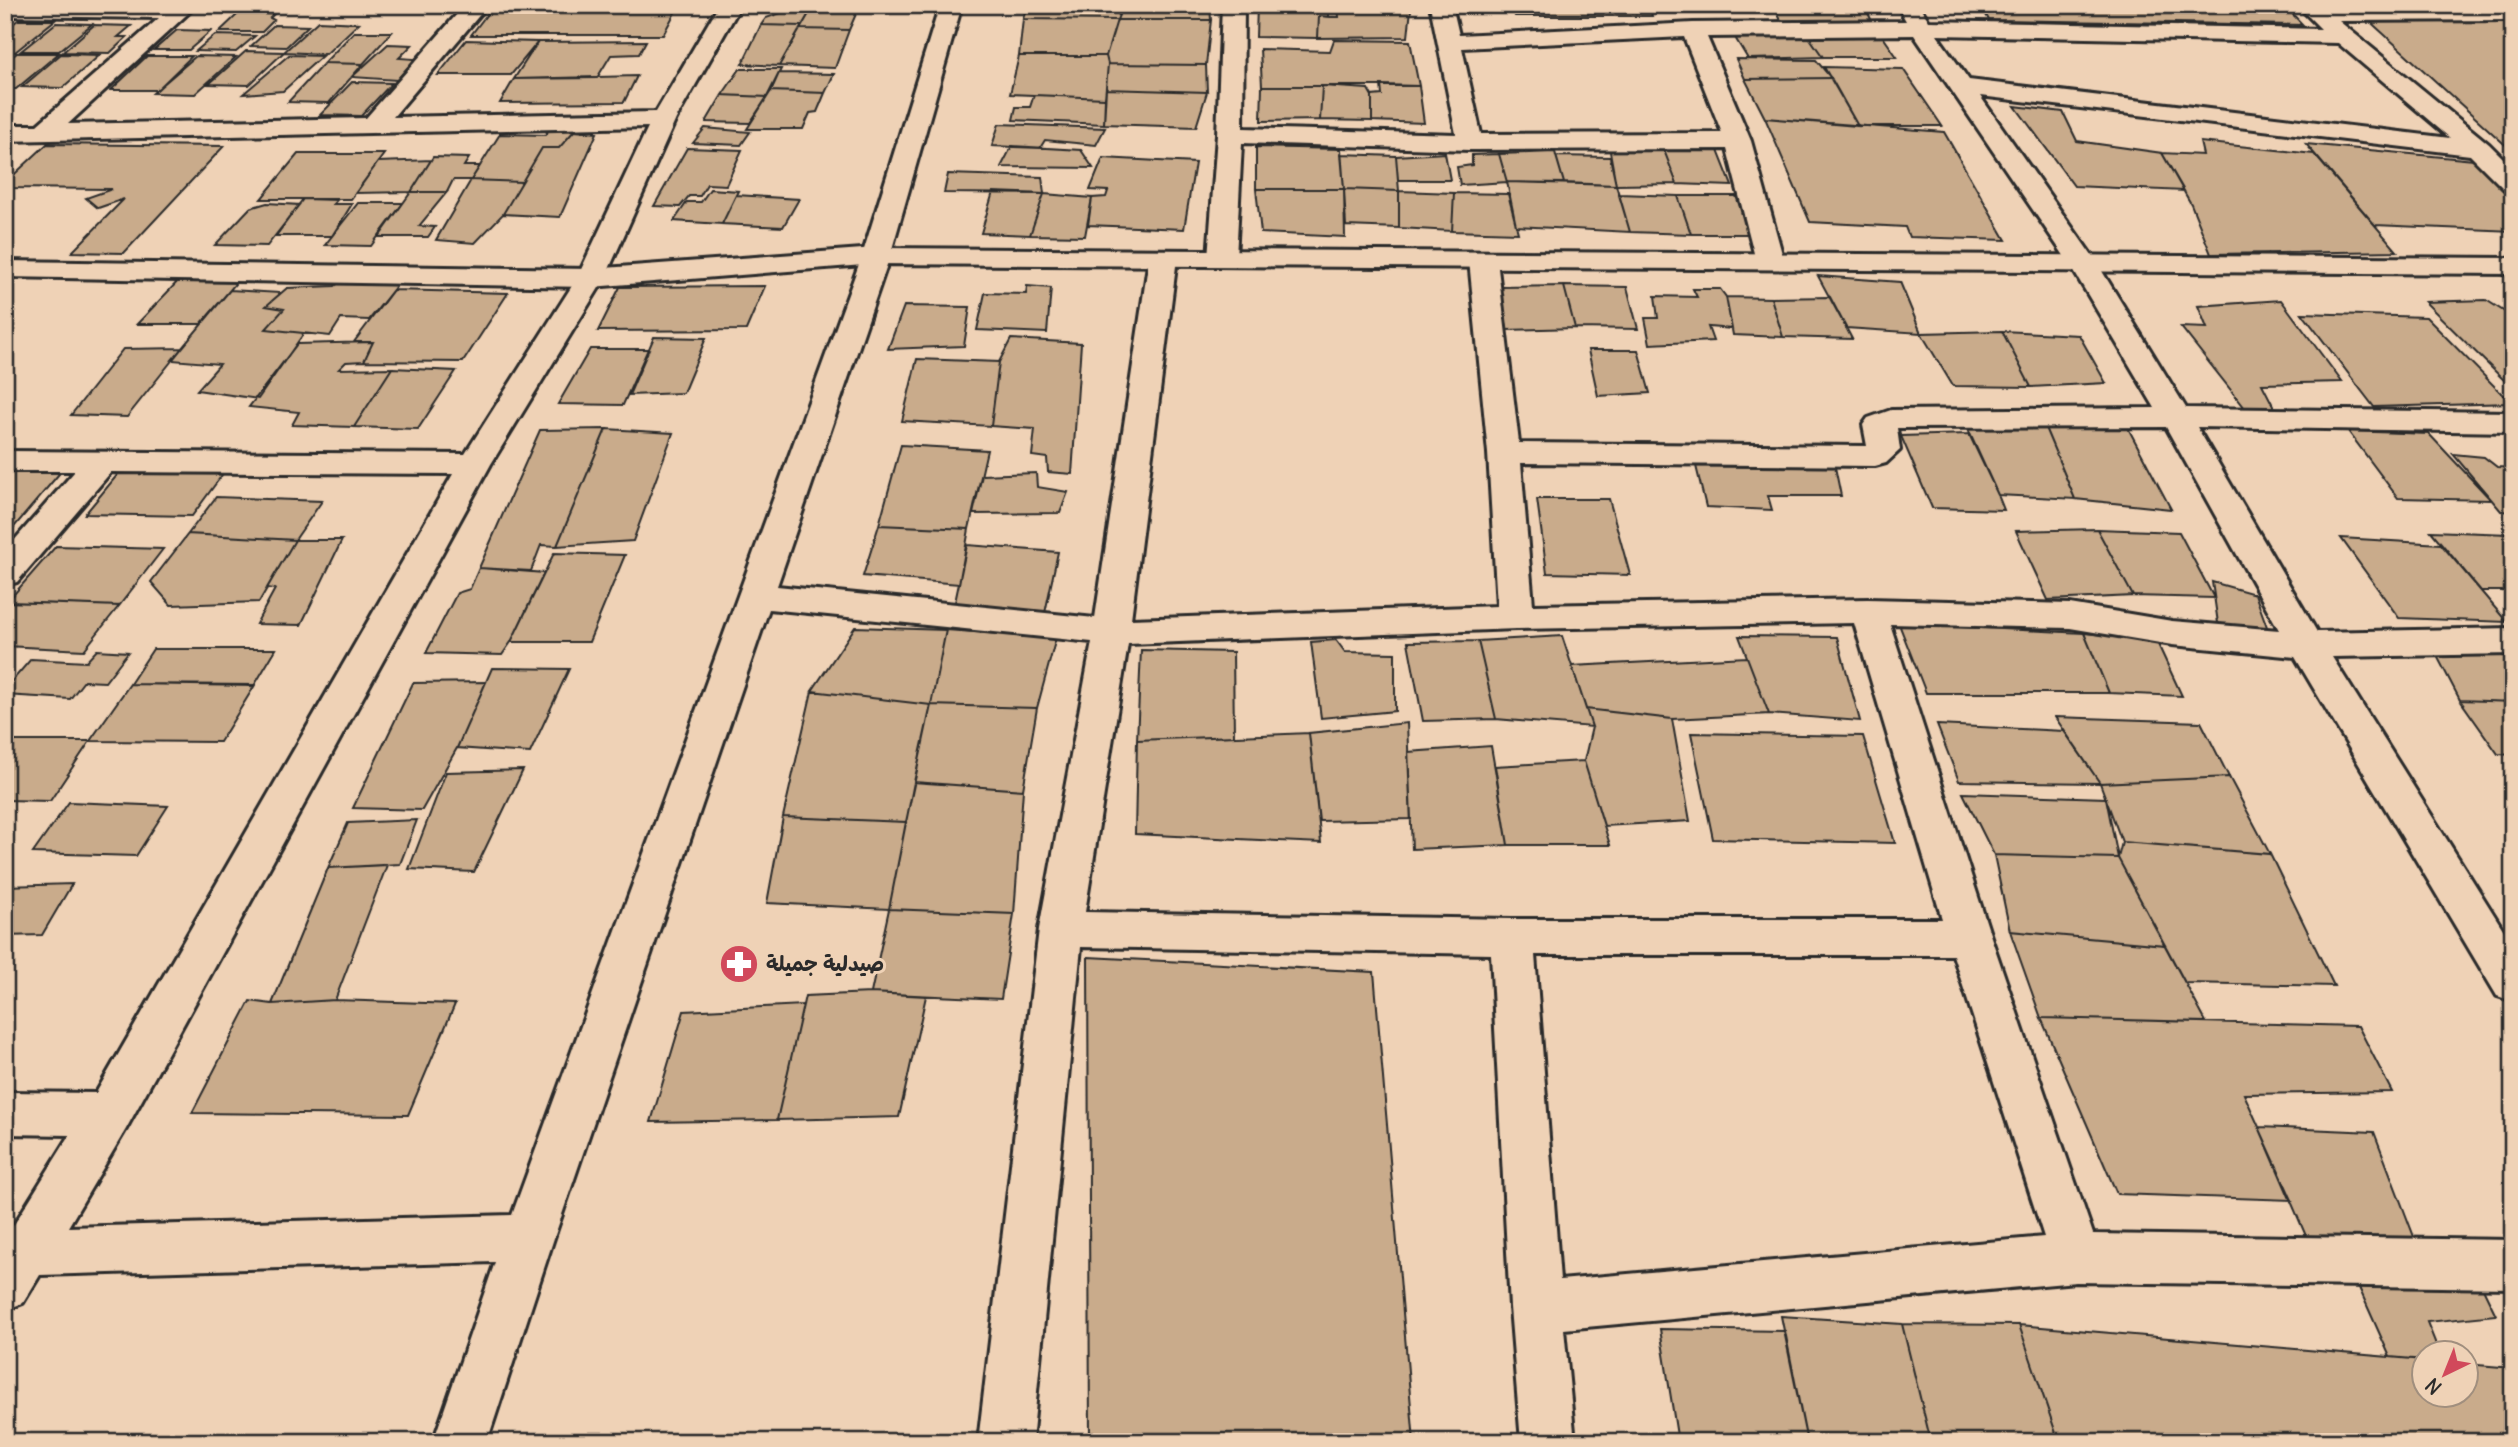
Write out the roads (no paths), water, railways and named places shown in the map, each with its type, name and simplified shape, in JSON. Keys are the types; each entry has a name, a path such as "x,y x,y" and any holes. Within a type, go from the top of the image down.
{"street":[{"path":"372,126 477,5"},
{"path":"15,1269 110,1114 475,464 591,278 664,120 730,5"},
{"path":"460,1442 529,1238 876,256 951,5"},
{"path":"1223,258 1230,135 1233,5"},
{"path":"1441,5 1470,142"},
{"path":"43,133 182,8"},
{"path":"5,9 182,8"},
{"path":"2313,10 2513,13"},
{"path":"2313,10 2480,149 2513,183"},
{"path":"1448,42 1914,17 2341,36"},
{"path":"1914,17 2083,263 2176,417 2306,645 2513,983"},
{"path":"1693,30 1738,141 1770,261"},
{"path":"1960,86 2480,149"},
{"path":"5,133 664,120"},
{"path":"1230,135 1470,142 1738,141"},
{"path":"5,270 591,278 876,256 2513,266"},
{"path":"1005,1442 1061,929 1112,632 1118,570 1163,258"},
{"path":"1483,260 1504,453 1516,617"},
{"path":"1504,453 1875,456 1884,450 1879,425 1886,420 2176,417 2513,422"},
{"path":"5,574 103,460"},
{"path":"5,461 475,464"},
{"path":"755,596 1112,632 1516,617 1868,611 2070,616 2172,633 2306,645 2513,641"},
{"path":"1868,611 1969,937 2076,1258"},
{"path":"1061,929 1511,937 1969,937"},
{"path":"1511,937 1536,1307 1548,1442"},
{"path":"5,1113 110,1114"},
{"path":"15,1269 529,1238"},
{"path":"1536,1307 2076,1258 2513,1264"}],"place":[{"name":"صيدلية جميلة","path":"739,964"}]}
